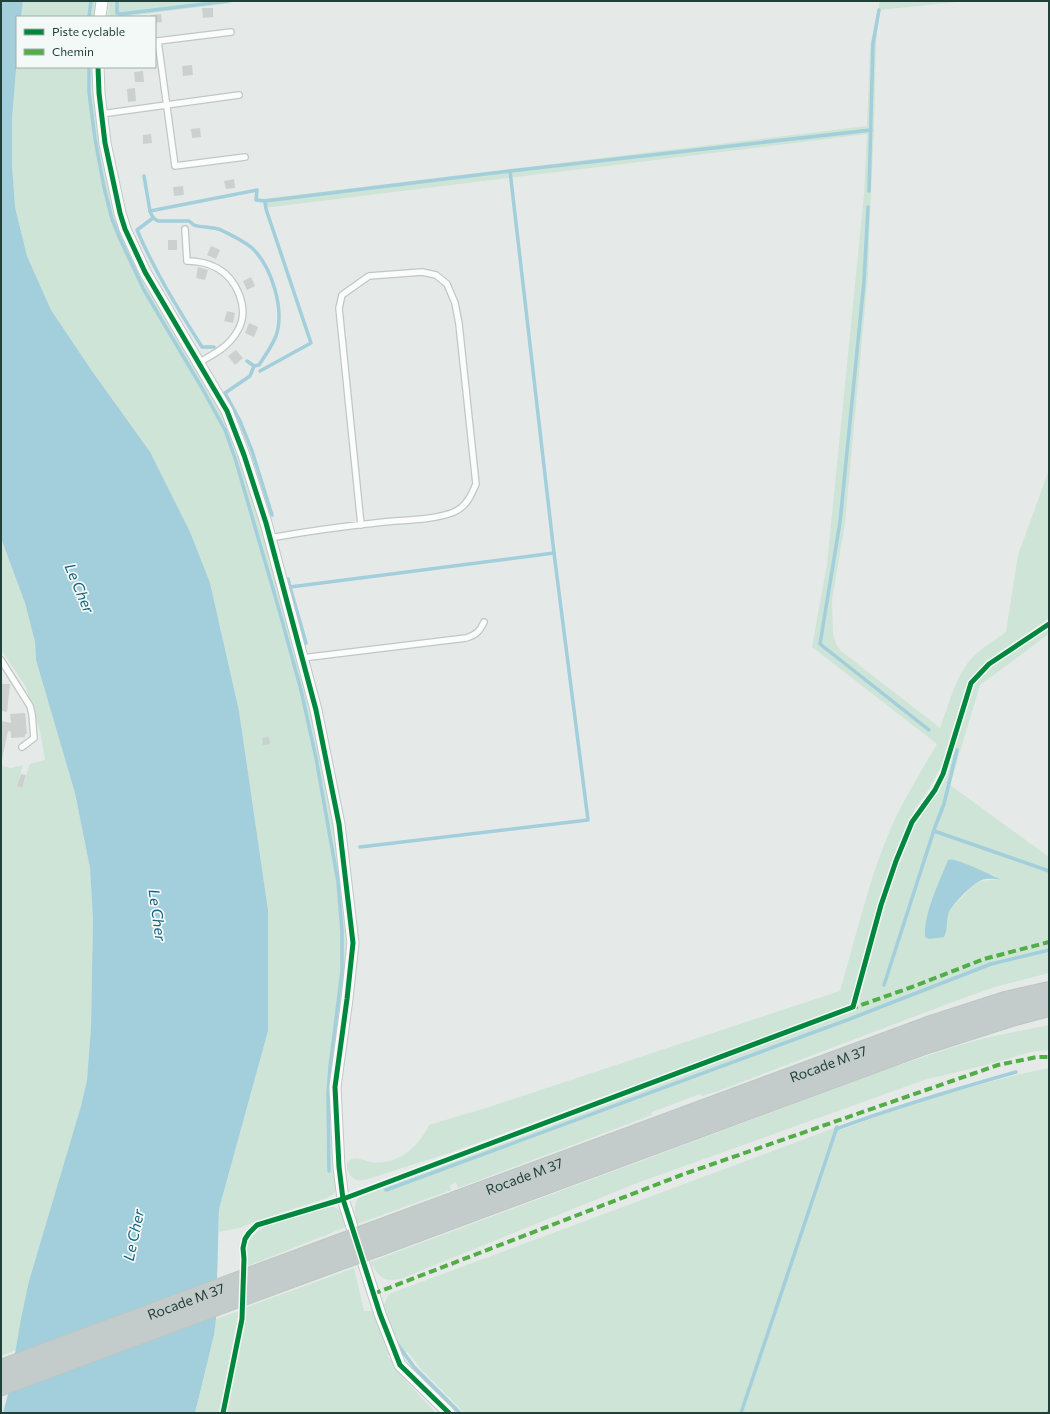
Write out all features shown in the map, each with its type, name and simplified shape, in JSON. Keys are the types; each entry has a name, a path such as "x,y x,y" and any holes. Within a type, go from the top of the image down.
{"highway":[{"name":"Rocade M 37","path":"705,1117 932,1025 1005,1001 1049,990"},
{"name":"Rocade M 37","path":"1,1386 282,1274 705,1117 1000,1020 1049,1008"},
{"name":"Rocade M 37","path":"1,1369 282,1274"}],"street":[{"path":"100,16 102,1"},
{"path":"98,68 101,114 110,173 126,229 145,272 227,411 235,430 270,538 316,710 339,824 353,943 335,1087 338,1167 343,1199 380,1314 400,1365 448,1413"}],"lane":[{"path":"231,32 158,41 175,166 244,158"},
{"path":"101,114 239,96"},
{"path":"185,229 187,261 208,264 218,268 227,275 238,290 243,309 239,329 233,338 221,350 198,364"},
{"path":"270,538 296,533 435,517 454,512 468,501 476,484 459,324 455,303 447,284 436,275 422,272 369,276 342,295 338,308 361,525"},
{"path":"302,658 466,638 476,635 484,622"},
{"path":"1,660 30,706 32,714 34,738 22,747"}],"green space":[{"path":"23,1 96,1 95,16 21,16"},
{"path":"109,1 232,1 232,3 128,16 108,16"},
{"path":"879,1 967,1 879,10"},
{"path":"879,10 876,46 868,275 845,523 832,600 833,634 836,644 841,651 940,728 954,690 967,663 981,650 1006,632 1018,555 1049,470 1049,618 988,661 973,676 967,688 947,756 929,789 915,809 894,856 852,1004 452,1152 368,1179 356,1180 351,1176 347,1167 350,1160 357,1159 371,1162 381,1162 398,1158 419,1141 429,1125 486,1108 840,991 882,850 890,830 912,786 937,744 812,647 827,564 864,195 867,134 264,208 262,199 867,126 870,46"},
{"path":"16,68 93,68 96,120 105,168 118,220 129,251 149,291 222,410 250,483 312,706 339,861 346,943 345,972 331,1090 332,1152 336,1189 334,1194 327,1198 239,1228 219,1232 219,1209 268,1031 268,910 239,711 210,583 94,374 51,310 27,256 15,207 12,165 12,119"},
{"path":"1,538 25,603 35,642 36,660 75,793 90,868 93,919 91,1027 87,1080 81,1106 29,1281 16,1350 1,1356 1,766 11,768 23,765 17,786 22,788 30,764 45,760 40,731 26,687 1,649"},
{"path":"1049,626 1049,634 980,685 950,785 1049,857 1049,973 995,987 958,1000 718,1091 702,1096 700,1094 652,1112 652,1115 458,1188 456,1183 450,1185 451,1190 357,1224 355,1205 359,1197 367,1191 643,1091 854,1010 860,1004 859,1001 885,902 900,853 915,821 928,803 945,774 951,761 970,694 977,681 987,669","holes":["948,860 955,860 994,875 1000,880 988,880 976,884 968,890 948,914"]},
{"path":"1049,1025 1049,1050 1031,1052 924,1080 637,1183 403,1278 391,1280 383,1278 370,1262 891,1068 985,1038"},
{"path":"1049,1068 1049,1413 464,1413 421,1369 408,1352 387,1355 405,1380 436,1413 226,1413 242,1309 354,1268 364,1311 381,1311 389,1294 837,1127 841,1126 840,1130 923,1100 1020,1074"},
{"path":"324,1207 334,1207 338,1209 342,1214 346,1227 248,1266 246,1252 248,1244 253,1236 260,1230 281,1220"},
{"path":"239,1311 219,1413 195,1413 214,1335 216,1319"}],"water":[{"name":"Le Cher","path":"1,1 23,1 21,16 16,16 16,68 12,119 12,165 15,207 27,256 51,310 94,374 150,452 190,532 210,583 239,711 268,910 268,1031 219,1209 216,1319 214,1335 195,1413 3,1413 8,1394 29,1281 81,1106 87,1080 91,1027 93,919 90,868 75,793 36,660 35,642 25,603 1,538"},
{"path":"948,860 963,863 1001,880 984,879 973,885 957,901 950,911 947,918 944,937 929,939 925,937 925,927 929,908"}],"building":[{"path":"202,8 213,8 213,17 203,18"},
{"path":"161,14 162,22 156,23 156,16 151,15"},
{"path":"192,65 193,75 183,76 182,66"},
{"path":"143,71 144,82 135,82 134,72"},
{"path":"135,88 136,101 128,102 127,89"},
{"path":"200,128 201,137 192,138 191,129"},
{"path":"151,134 152,143 143,144 143,135"},
{"path":"234,179 235,188 226,189 224,181"},
{"path":"183,186 184,195 174,196 173,187"},
{"path":"168,240 177,240 177,250 168,250"},
{"path":"211,246 220,250 216,259 207,255"},
{"path":"198,267 208,270 205,280 196,278"},
{"path":"251,277 255,286 247,290 243,281"},
{"path":"227,311 235,313 233,323 224,321"},
{"path":"249,323 258,327 254,337 245,333"},
{"path":"236,350 243,358 235,365 228,356"},
{"path":"1,684 10,684 7,712 2,711 2,715 1,715"},
{"path":"25,713 27,734 25,734 25,737 11,738 11,732 8,731 1,764 1,721 11,723 10,714"},
{"path":"269,737 270,744 263,745 262,738"},
{"path":"21,774 26,775 22,788 17,786"}],"waterway":[{"path":"89,16 91,1"},
{"path":"117,1 117,13 121,14 228,1"},
{"path":"869,191 873,43 879,10"},
{"path":"89,68 89,92 95,139 112,219 144,290 225,430 235,458 280,613 301,690 316,758 338,882 342,931 342,971 328,1093 329,1171"},
{"path":"360,847 588,820 554,553 510,171 871,130"},
{"path":"247,361 254,366 259,365 276,336 278,326 279,314 275,289 271,277 259,256 246,243 220,229 193,225 189,221 158,221 153,217 150,211 257,190 256,200 265,201 510,171"},
{"path":"144,176 150,211"},
{"path":"260,371 311,343 266,209 265,201"},
{"path":"868,207 864,281 840,522 820,644 929,730"},
{"path":"153,218 137,230 151,261 184,319 202,347 214,347"},
{"path":"254,366 250,376 225,393 240,421 252,451 272,515"},
{"path":"306,643 290,587 554,553"},
{"path":"288,579 290,587"},
{"path":"884,985 935,827 944,804 957,750"},
{"path":"934,831 1049,871"},
{"path":"386,1190 855,1017 991,964 1049,950"},
{"path":"836,1129 881,1113 1016,1072"},
{"path":"741,1413 837,1127"},
{"path":"396,1342 414,1367 460,1413"}],"marked path":[{"path":"850,1009 984,959 1049,942"},
{"path":"373,1294 684,1174 998,1065 1037,1057 1049,1057"}],"cycle path":[{"path":"98,68 99,93 105,143 120,213 125,229 145,272 227,411 244,455 266,523 316,710 339,824 353,943 335,1087 339,1167 343,1199 380,1314 400,1365 449,1413"},
{"path":"223,1413 242,1319 243,1248 245,1239 257,1225 343,1199 853,1007 881,905 896,861 912,822 935,790 943,774 971,683 989,664 1049,624"}]}
